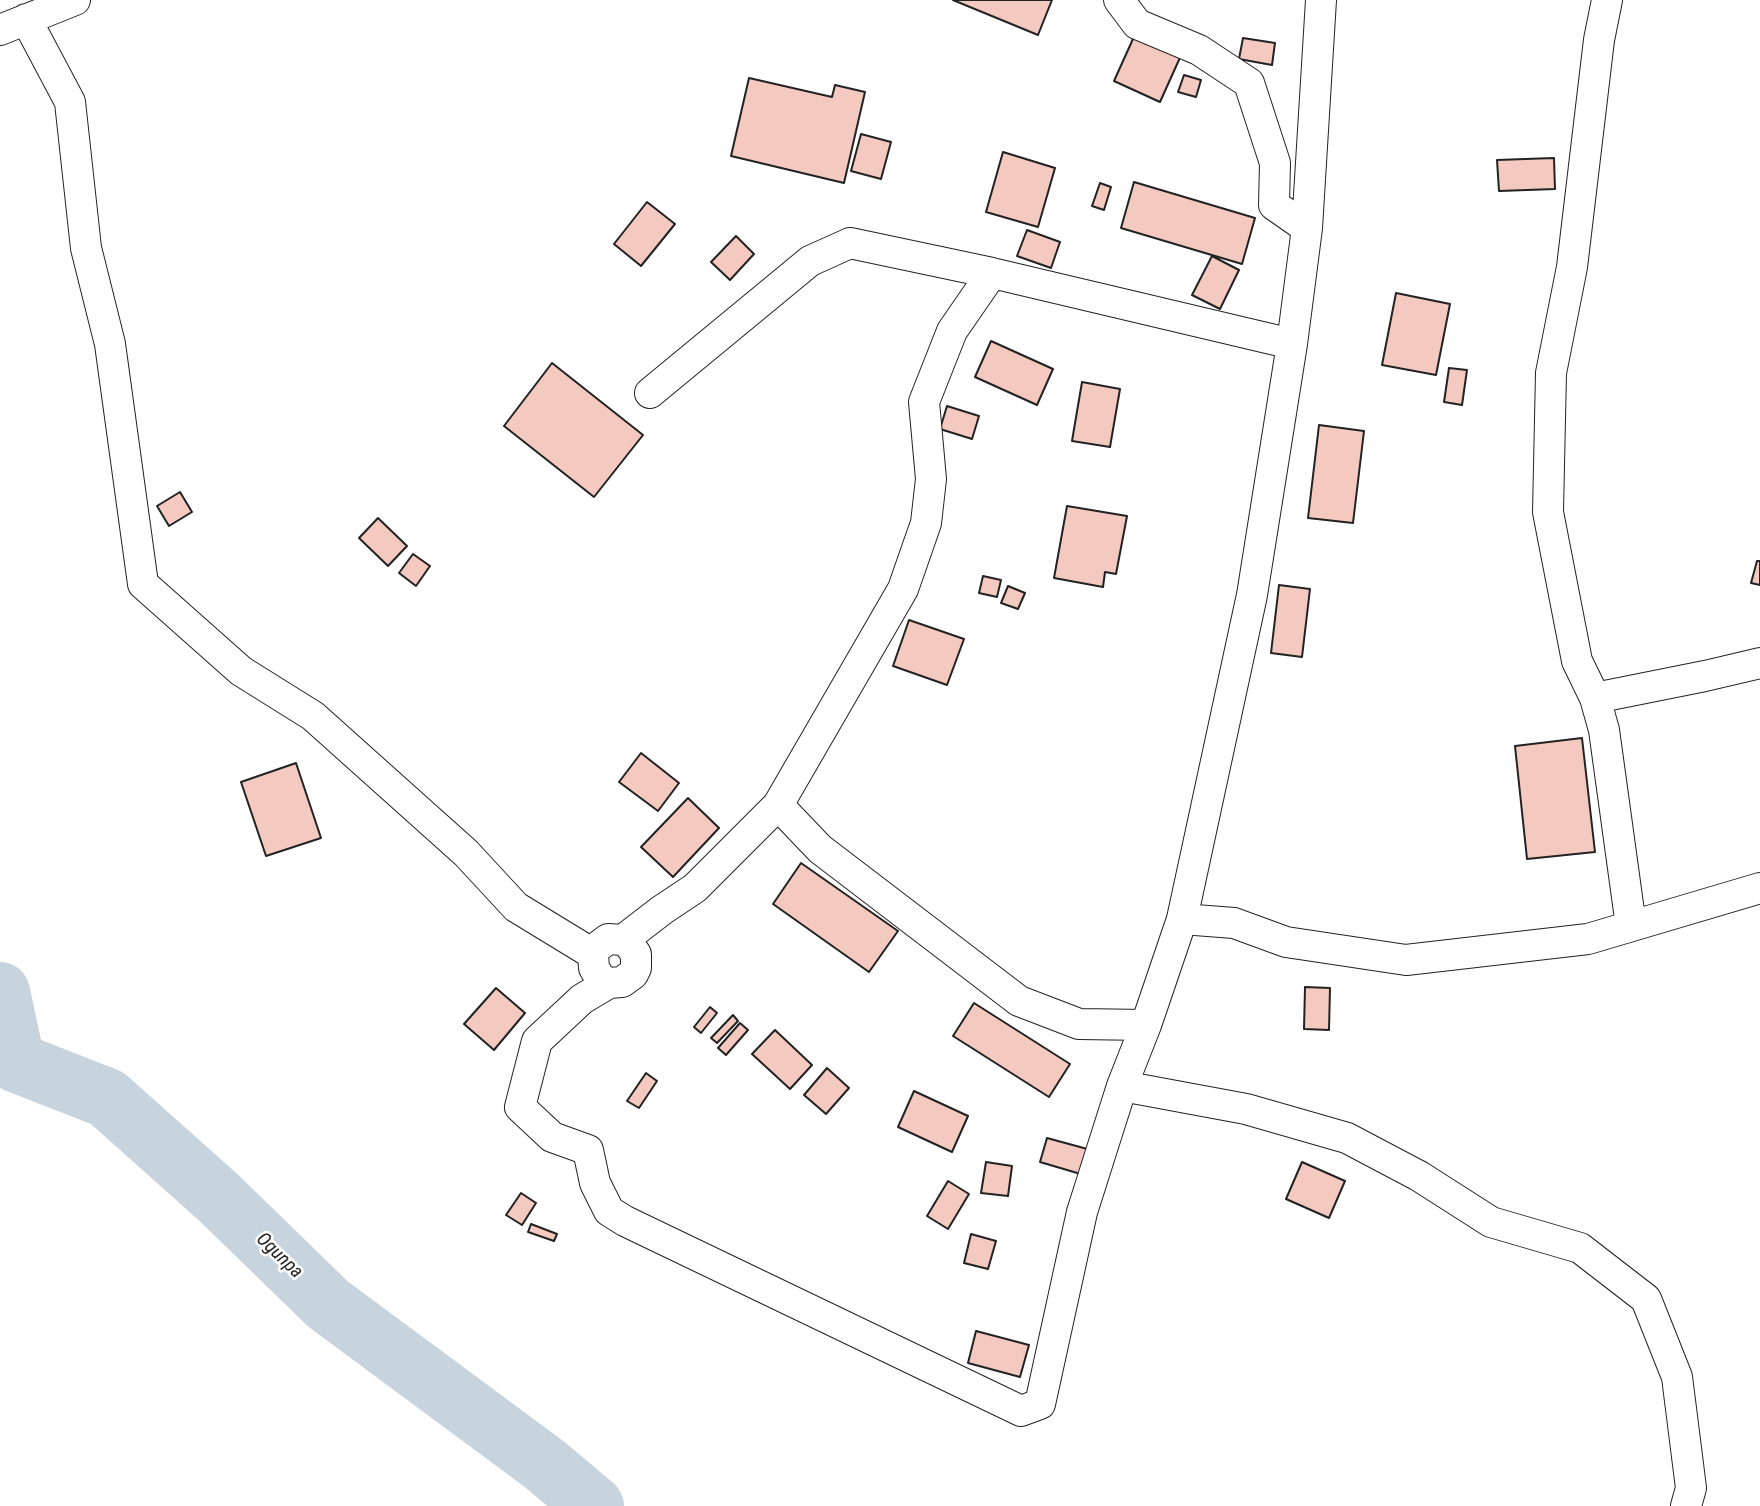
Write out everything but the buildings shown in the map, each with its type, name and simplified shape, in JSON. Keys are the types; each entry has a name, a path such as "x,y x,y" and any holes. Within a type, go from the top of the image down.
{"street":[{"path":"75,0 13,24 71,102 86,248 110,344 143,584 241,671 313,716 466,853 516,907 599,968 616,984 628,979 636,968 630,951 608,939 596,947 599,968 582,999 537,1041 520,1107 552,1137 587,1150 595,1183 609,1211 625,1222 1021,1411 1040,1404 1082,1212 1122,1086 1182,919 1252,595 1292,344 1307,228 1321,0"},
{"path":"1119,0 1137,24 1199,50 1249,83 1275,163 1274,205 1307,228"},
{"path":"1607,0 1599,40 1572,267 1551,373 1548,512 1577,661 1595,698 1604,730 1631,926"},
{"path":"650,393 810,261 850,243 992,273 1292,344"},
{"path":"630,951 662,910 695,888 778,805 902,589 928,512 931,479 924,402 952,331 992,273"},
{"path":"1595,698 1760,663"},
{"path":"778,805 820,849 1019,1001 1079,1024 1146,1025"},
{"path":"1182,919 1234,923 1286,942 1406,960 1588,939 1760,888"},
{"path":"1122,1086 1246,1109 1347,1139 1419,1176 1491,1222 1580,1248 1646,1299 1677,1377 1691,1488 1686,1506"}],"waterway":[{"name":"Ogunpa","path":"0,992 15,1062 107,1098 219,1198 328,1304 544,1464 594,1506"}]}
